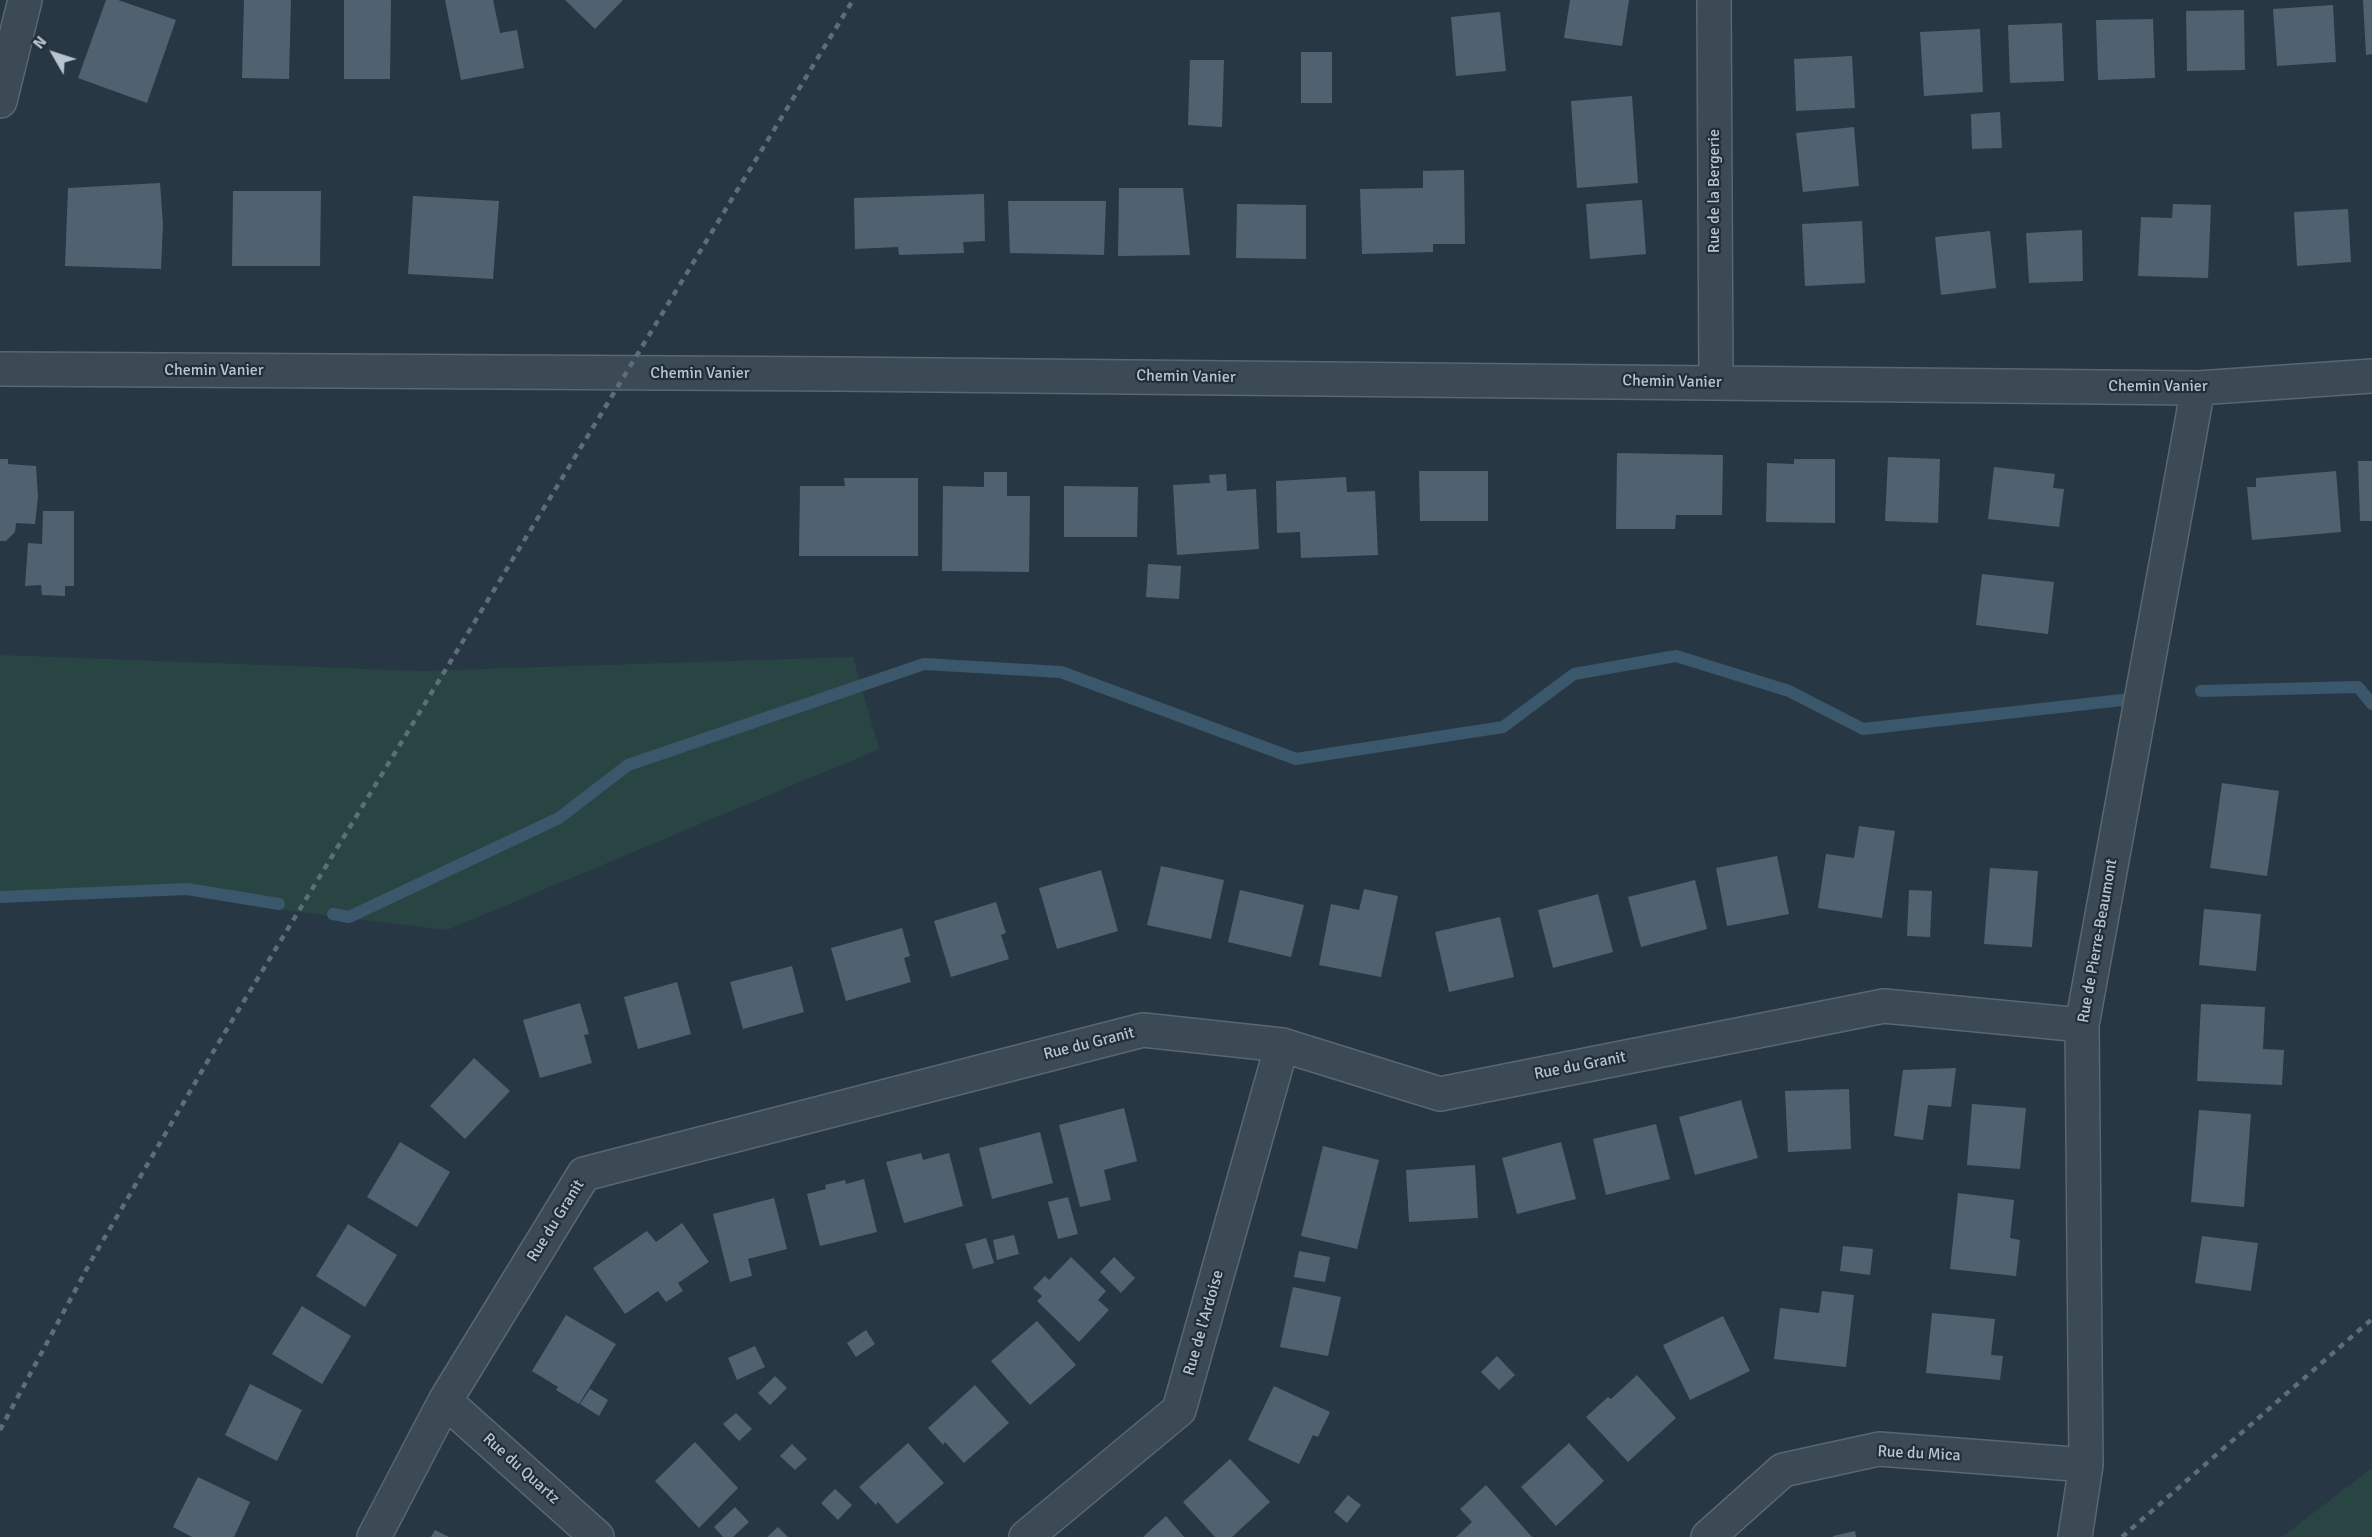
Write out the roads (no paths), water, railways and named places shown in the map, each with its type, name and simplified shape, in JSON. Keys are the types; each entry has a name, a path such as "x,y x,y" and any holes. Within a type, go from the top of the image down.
{"street":[{"path":"0,101 25,0"},
{"name":"Rue de la Bergerie","path":"1714,0 1716,383"},
{"name":"Chemin Vanier","path":"0,369 2198,388 2372,376"},
{"name":"Rue de Pierre-Beaumont","path":"2075,1537 2086,1465 2082,1025 2198,388"},
{"name":"Rue du Granit","path":"374,1537 444,1401 584,1174 1143,1030 1282,1045 1440,1094 1884,1006 2082,1025"},
{"name":"Rue de l'Ardoise","path":"1026,1537 1179,1410 1282,1045"},
{"name":"Rue du Quartz","path":"444,1401 597,1537"},
{"name":"Rue du Mica","path":"1708,1537 1783,1470 1879,1449 2086,1465"}],"waterway":[{"path":"333,914 349,917 559,818 628,765 924,664 1061,672 1296,759 1503,727 1574,674 1676,656 1789,691 1863,729 2131,699"},
{"path":"2201,691 2358,687 2372,704"},
{"path":"0,897 187,889 279,904"}],"railway":[{"path":"0,1430 91,1261 216,1047 853,0"},
{"path":"2122,1537 2372,1319"}]}
